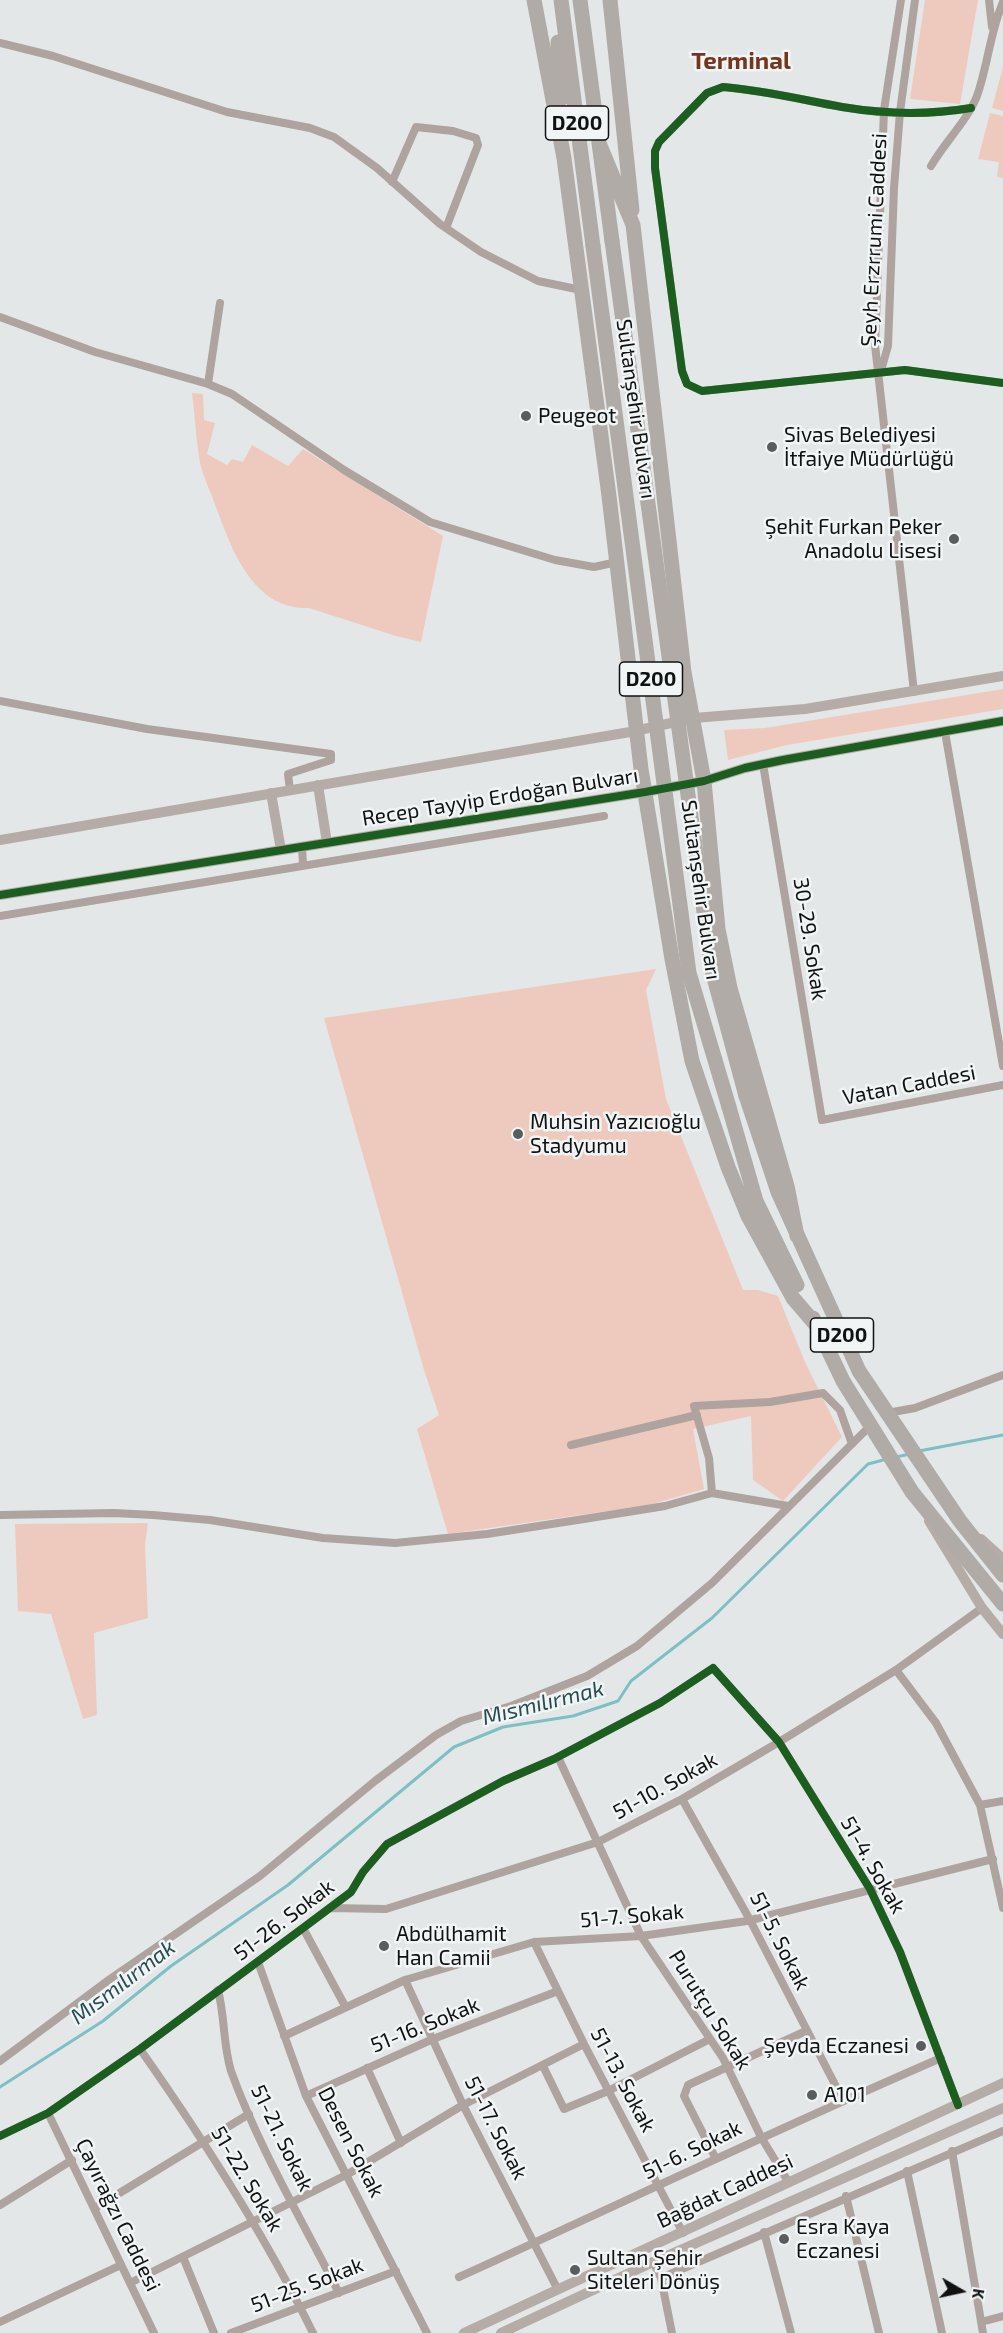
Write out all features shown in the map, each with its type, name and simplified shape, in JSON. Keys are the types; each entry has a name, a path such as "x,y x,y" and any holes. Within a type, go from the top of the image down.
{"highway":[{"path":"534,0 564,158 645,792 672,959 692,1061 728,1167 748,1216 793,1298 817,1326"},
{"path":"554,0 564,158"},
{"name":"Sultanşehir Bulvarı","path":"561,0 689,973 756,1201 843,1381 912,1492 1003,1604"},
{"name":"Sultanşehir Bulvarı","path":"580,0 712,970 746,1096 778,1192 859,1371 960,1521 1003,1575"},
{"path":"610,0 684,672 704,781 718,929 730,988 787,1186 797,1236"},
{"path":"599,143 633,225"}],"street":[{"name":"Şeyh Erzrrumi Caddesi","path":"900,0 884,110 875,334 914,692"},
{"name":"Şeyh Erzrrumi Caddesi","path":"880,374 888,346 894,188 900,112 915,0"},
{"path":"989,0 992,29"},
{"path":"931,166 971,108 988,55 992,29 1003,2"},
{"path":"0,43 53,56 227,112 310,128 334,137 354,150 446,228 481,252 538,281 582,290"},
{"path":"971,108 946,112 900,112 845,108 723,87 707,93 669,130 659,142 655,160 682,371 687,384 702,390 905,370 1003,383"},
{"path":"392,182 416,127 453,130 476,138 478,145 446,228"},
{"path":"208,384 220,303"},
{"path":"0,317 95,352 208,384 232,394 344,471 430,522 555,560 594,567 617,562"},
{"name":"Recep Tayyip Erdoğan Bulvarı","path":"0,840 637,730 694,718 805,709 1003,676"},
{"path":"0,701 147,729 331,754 331,760 288,774 290,790"},
{"name":"Recep Tayyip Erdoğan Bulvarı","path":"0,895 645,792 704,781 763,764 1003,721"},
{"path":"945,732 1003,1066"},
{"name":"30-29. Sokak","path":"763,764 822,1120"},
{"path":"318,785 327,843"},
{"path":"271,793 281,850"},
{"path":"0,916 604,816"},
{"path":"302,846 303,865"},
{"name":"Vatan Caddesi","path":"822,1120 1003,1085"},
{"path":"887,1413 915,1408 1003,1375"},
{"path":"712,1493 709,1458 694,1406 770,1402 824,1394 840,1410 852,1444"},
{"path":"571,1445 697,1415"},
{"path":"0,2061 110,1978 260,1876 375,1781 436,1736 461,1721 511,1706 586,1676 637,1646 712,1583 852,1444 876,1431"},
{"path":"912,1492 982,1608 1003,1634"},
{"path":"0,1515 114,1513 153,1515 210,1520 323,1538 395,1543 487,1534 584,1519 665,1506 712,1493 788,1506"},
{"path":"960,1521 1003,1559"},
{"name":"51-10. Sokak","path":"330,1908 386,1910 598,1842 682,1799 779,1742 896,1670 982,1608"},
{"name":"51-4. Sokak","path":"713,1668 779,1742 870,1889 900,1952 958,2104"},
{"name":"51-26. Sokak","path":"0,2136 48,2113 141,2049 330,1908 351,1892 363,1872 387,1844 503,1781 558,1757 660,1703 713,1668"},
{"path":"896,1670 936,1723 980,1805 1003,1908"},
{"name":"Purutçu Sokak","path":"558,1757 641,1936 710,2039 761,2137 789,2183"},
{"name":"51-5. Sokak","path":"682,1799 750,1920 843,2100"},
{"path":"980,1805 1003,1801"},
{"name":"51-7. Sokak","path":"284,2036 405,1980 534,1942 641,1936 750,1920 993,1859"},
{"path":"303,1928 345,2006"},
{"name":"51-13. Sokak","path":"534,1942 608,2091 683,2233"},
{"name":"Desen Sokak","path":"258,1962 306,2096 348,2174 427,2333"},
{"name":"51-17. Sokak","path":"405,1980 463,2105 558,2290"},
{"name":"51-21. Sokak","path":"218,1990 224,2013 227,2057 249,2114 339,2293"},
{"name":"51-16. Sokak","path":"306,2096 433,2039 558,1991"},
{"path":"716,2159 684,2096 688,2085 806,2031"},
{"path":"543,2066 564,2109 608,2091 710,2039"},
{"path":"130,2283 253,2219 348,2174 463,2105 584,2044"},
{"name":"51-22. Sokak","path":"141,2049 205,2141 253,2219 313,2333"},
{"name":"51-6. Sokak","path":"459,2277 660,2186 761,2137 941,2058"},
{"path":"367,2068 401,2143"},
{"name":"Bağdat Caddesi","path":"464,2333 1003,2083"},
{"name":"Bağdat Caddesi","path":"501,2333 653,2262 1003,2108"},
{"name":"Çayırağzı Caddesi","path":"48,2113 154,2333"},
{"path":"94,2208 249,2114"},
{"path":"661,2278 846,2196 1003,2131"},
{"path":"952,2151 983,2333"},
{"path":"0,2205 72,2160"},
{"path":"908,2171 942,2333"},
{"path":"846,2196 879,2333"},
{"path":"764,2232 791,2333"},
{"path":"183,2257 214,2333"},
{"path":"653,2262 661,2278 672,2333"},
{"path":"0,2322 121,2265"},
{"name":"51-25. Sokak","path":"231,2333 396,2271"},
{"path":"981,2322 1003,2316"}],"shaded area":[{"path":"925,0 978,0 960,104 910,99"},
{"path":"1003,67 1003,111 992,108"},
{"path":"990,113 1003,116 1003,178 997,177 999,162 978,159"},
{"path":"192,393 203,394 204,420 215,423 207,454 227,465 232,459 243,462 252,445 288,466 303,449 443,536 421,642 309,608 290,606 273,599 259,588 229,541 203,474"},
{"path":"1003,689 1003,709 787,745 728,760 724,730 765,728"},
{"name":"Muhsin Yazıcıoğlu Stadyumu","path":"656,969 646,990 666,1099 743,1290 758,1290 778,1296 805,1362 842,1437 783,1501 753,1480 751,1416 693,1429 704,1489 649,1505 448,1534 417,1429 439,1415 424,1370 324,1018"},
{"path":"148,1523 145,1545 148,1618 94,1633 97,1715 83,1719 51,1614 18,1611 15,1524"}],"waterway":[{"name":"Mısmılırmak","path":"919,1451 1003,1435"},
{"name":"Mısmılırmak","path":"896,1457 910,1454"},
{"name":"Mısmılırmak","path":"0,2087 103,2021 171,1966 288,1885 454,1747 503,1727 573,1716 618,1701 631,1681 712,1618 868,1464 887,1459"}],"cycle path":[{"path":"971,108 923,113 874,111 723,87 707,93 659,142 655,151 655,168 682,371 687,384 702,391 905,370 1003,383"},
{"path":"0,895 645,792 704,781 745,768 783,760 1003,721"},
{"path":"0,2136 48,2113 140,2049 351,1892 363,1872 387,1844 503,1781 554,1759 660,1703 713,1668 779,1742 870,1889 900,1952 958,2105"}],"place":[{"name":"Peugeot","path":"526,416"},
{"name":"Sivas Belediyesi İtfaiye Müdürlüğü","path":"772,447"},
{"name":"Şehit Furkan Peker Anadolu Lisesi","path":"954,539"},
{"name":"Muhsin Yazıcıoğlu Stadyumu","path":"518,1134"},
{"name":"Abdülhamit Han Camii","path":"384,1946"},
{"name":"Şeyda Eczanesi","path":"921,2046"},
{"name":"A101","path":"812,2095"},
{"name":"Esra Kaya Eczanesi","path":"784,2239"},
{"name":"Sultan Şehir Siteleri Dönüş","path":"575,2270"}],"district":[{"name":"Terminal","path":"741,61"}]}
